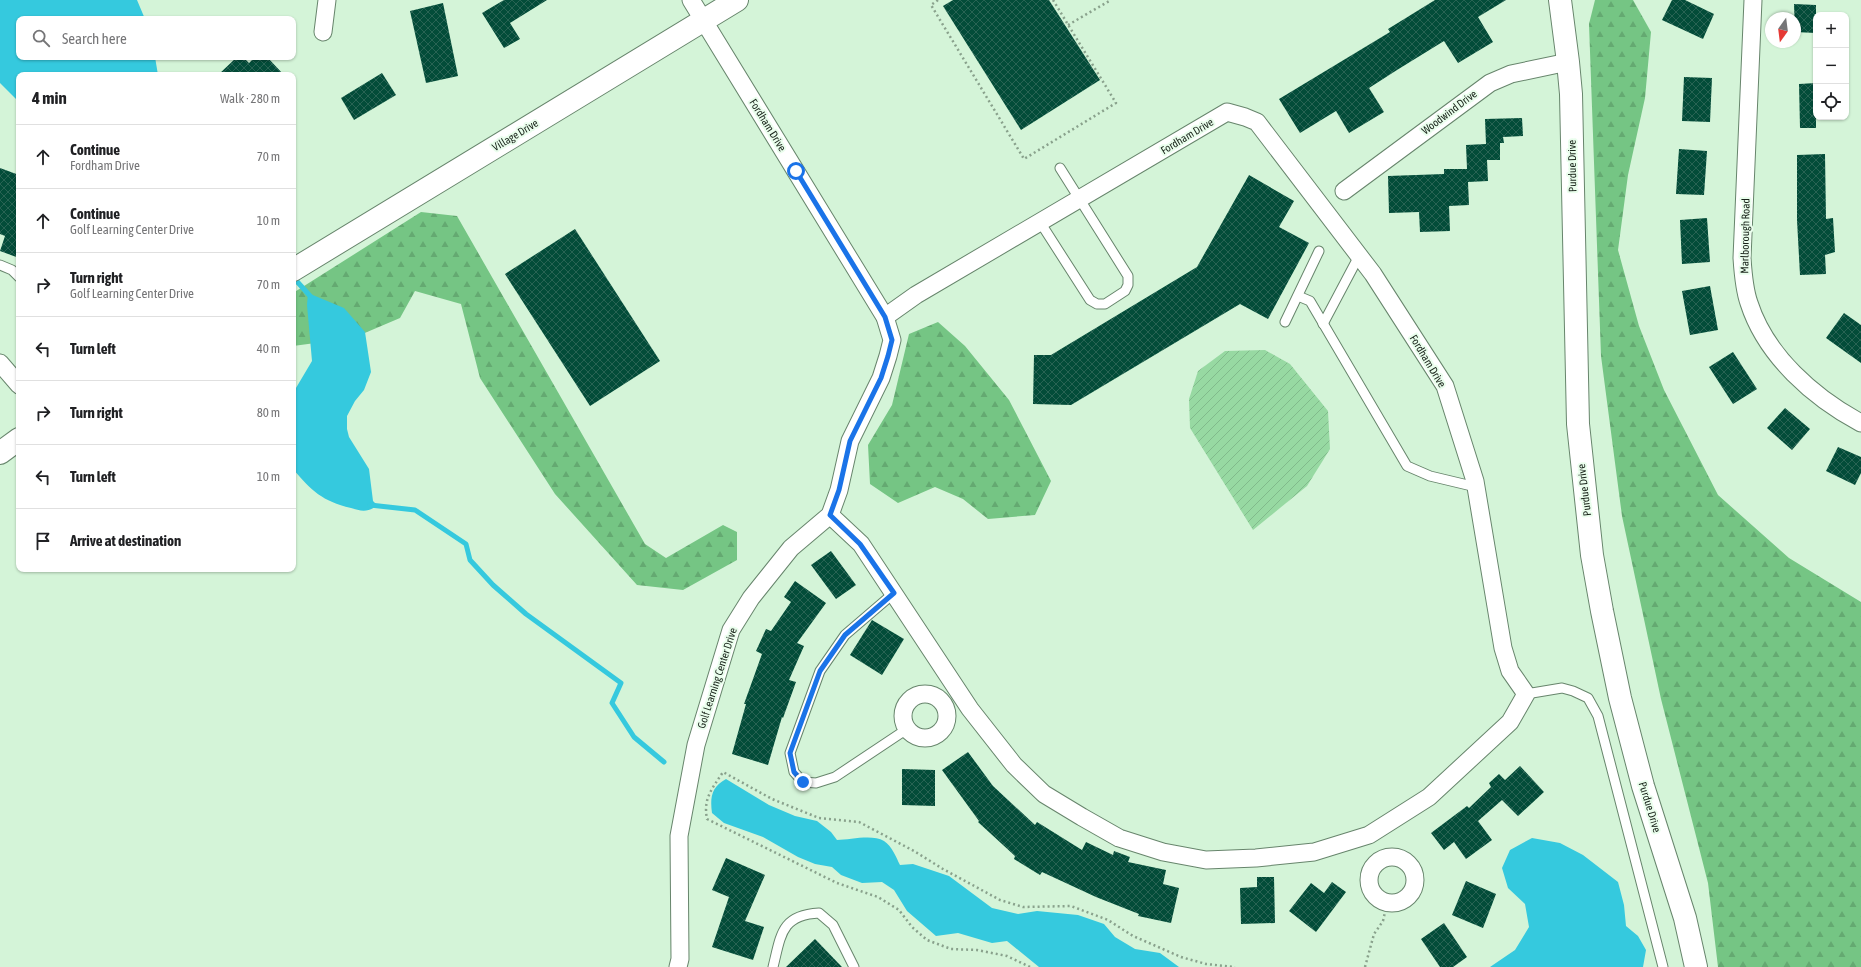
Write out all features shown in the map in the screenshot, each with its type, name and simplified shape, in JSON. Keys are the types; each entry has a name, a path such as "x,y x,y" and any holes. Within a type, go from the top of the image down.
{"street":[{"path":"323,32 327,0"},
{"name":"Fordham Drive","path":"691,0 885,317 916,295 1227,112 1257,122 1373,274 1445,386 1476,487 1503,648 1510,671 1526,694"},
{"name":"Village Drive","path":"296,268 737,0"},
{"name":"Purdue Drive","path":"1560,0 1571,94 1578,424 1592,555 1620,698 1643,786 1685,918 1696,967"},
{"name":"Marlborough Road","path":"1753,0 1742,258 1744,281 1749,304 1758,325 1765,336 1792,371 1814,392 1841,413 1861,423"},
{"name":"Woodwind Drive","path":"1344,191 1490,83 1511,74 1568,62"},
{"name":"Golf Learning Center Drive","path":"678,967 680,959 679,836 696,744 731,630 751,598 791,548 830,515 839,490 850,441 881,378 888,356 892,340 885,317"},
{"path":"0,362 16,381"},
{"path":"0,453 16,441"},
{"path":"830,515 860,544 983,727 1014,764 1044,794 1119,838 1163,852 1206,860 1256,858 1314,852 1368,835 1429,797 1510,722 1526,694"},
{"path":"925,693 933,695 945,705 948,713 947,720 939,733 928,738 920,738 907,729 903,719 903,712 906,704 911,698 925,693"},
{"path":"945,705 960,693"},
{"path":"1368,835 1382,860"},
{"path":"1396,858 1403,860 1410,865 1416,879 1411,895 1405,900 1395,904 1387,903 1374,895 1369,887 1370,871 1375,864 1382,860 1396,858"}],"lane":[{"path":"1040,222 1090,300 1097,304 1105,304 1125,291 1128,284 1128,276 1060,168"},
{"path":"1286,322 1319,251"},
{"path":"1323,324 1359,256"},
{"path":"0,265 12,270 16,274"},
{"path":"1298,296 1310,301 1407,466 1430,476 1476,487"},
{"path":"894,593 845,635 820,671 790,753 794,772 803,782 816,783 835,777 907,729"},
{"path":"1526,694 1562,688 1573,690 1588,698 1598,716 1663,967"},
{"path":"773,967 779,941 789,922 804,914 819,913 833,924 854,967"}],"path":[{"path":"938,0 930,5 1024,159 1116,103 1053,0"},
{"path":"1068,25 1111,0"},
{"path":"1030,967 1006,956 977,950 951,949 927,940 912,927 899,910 878,897 837,883 707,819 705,808 708,794 723,772 772,799 819,818 859,822 903,844 1000,900 1023,907 1071,906 1108,920 1133,936 1181,957 1206,964 1236,967"},
{"path":"1365,967 1374,934 1383,921 1387,903"}],"green space":[{"path":"1595,0 1633,0 1651,32 1645,98 1628,175 1618,250 1639,326 1664,390 1718,495 1789,558 1861,602 1861,967 1718,967 1708,883 1661,699 1622,516 1601,356 1589,24"},
{"path":"421,212 457,216 645,544 666,558 723,525 737,532 737,560 683,590 637,585 555,494 480,378 461,304 415,291 400,318 353,338 296,346 296,291"},
{"path":"938,322 965,346 1009,400 1051,481 1035,515 988,519 963,499 935,487 898,503 870,484 868,445 892,405 909,334"},
{"path":"1265,350 1290,364 1328,411 1330,449 1307,486 1253,530 1190,428 1189,399 1198,371 1225,351"}],"water":[{"path":"0,0 137,0 144,16 16,16 16,60 156,60 158,72 16,72 16,99 0,83"},
{"path":"308,293 344,308 365,332 371,372 364,390 355,401 347,416 347,429 349,437 369,469 373,501 377,505 368,510 354,509 332,502 318,494 296,472 296,388 312,361 307,305"},
{"path":"726,779 769,805 795,816 817,821 831,832 837,840 873,838 884,841 892,849 900,865 913,864 949,876 992,908 1018,914 1037,911 1078,915 1104,924 1115,937 1135,949 1160,953 1179,967 1039,967 1007,941 992,943 958,933 936,936 907,911 894,890 882,882 862,883 841,875 832,867 815,864 798,857 763,837 724,823 712,813 711,802 714,789"},
{"path":"1532,838 1560,843 1583,855 1618,882 1624,905 1626,926 1638,936 1646,950 1643,967 1490,967 1515,950 1529,927 1525,904 1508,888 1502,868 1510,850"}],"building":[{"path":"504,0 547,0 510,23 520,39 504,48 482,13"},
{"path":"953,0 1049,0 1100,80 1021,130 943,6"},
{"path":"1435,0 1506,0 1478,17 1493,42 1458,63 1444,41 1369,88 1384,112 1349,133 1336,111 1300,133 1279,99 1390,32 1388,29"},
{"path":"1672,0 1685,0 1714,14 1703,39 1662,20"},
{"path":"443,3 458,76 426,83 410,11"},
{"path":"1794,4 1816,5 1816,12 1813,12 1813,33 1801,32 1801,12 1794,12"},
{"path":"234,60 246,60 249,63 252,60 270,60 281,72 221,72"},
{"path":"382,73 396,95 354,120 341,98"},
{"path":"1684,77 1712,78 1710,122 1682,121"},
{"path":"1813,83 1813,120 1816,120 1816,128 1800,128 1799,84"},
{"path":"1522,118 1523,136 1503,137 1504,143 1500,143 1500,160 1487,160 1488,181 1468,182 1469,205 1449,206 1450,231 1420,232 1419,212 1389,213 1388,176 1444,174 1444,169 1467,169 1466,145 1486,144 1485,119"},
{"path":"1679,149 1707,151 1704,195 1676,194"},
{"path":"1825,154 1826,219 1833,218 1835,252 1825,255 1826,274 1800,275 1797,220 1797,155"},
{"path":"0,168 16,174 16,257 0,251 5,236 0,234"},
{"path":"1249,175 1294,201 1279,227 1309,243 1268,319 1240,304 1071,405 1033,404 1034,355 1051,355 1197,267"},
{"path":"1707,218 1710,262 1682,264 1680,220"},
{"path":"575,229 660,361 590,406 505,274"},
{"path":"1710,286 1718,330 1690,335 1682,291"},
{"path":"1844,313 1861,325 1861,363 1826,338"},
{"path":"1733,352 1757,389 1733,404 1709,367"},
{"path":"1785,408 1810,429 1792,450 1767,428"},
{"path":"1838,447 1861,457 1861,473 1855,485 1826,471"},
{"path":"831,551 856,585 836,599 811,565"},
{"path":"795,581 826,603 797,643 804,646 789,680 796,682 783,718 782,717 768,765 732,754 746,704 744,704 762,654 756,651 766,629 771,631 791,602 784,597"},
{"path":"872,620 904,639 882,675 850,655"},
{"path":"968,752 993,786 1035,825 1037,822 1082,850 1086,842 1113,855 1114,851 1130,857 1128,862 1166,870 1163,884 1179,888 1171,923 1138,916 1139,914 1096,897 1042,872 1040,875 1014,859 1015,856 978,822 979,821 942,770"},
{"path":"1520,766 1544,792 1518,816 1502,800 1478,821 1492,840 1466,859 1454,842 1444,850 1431,833 1467,806 1469,808 1491,787 1489,783 1499,774 1505,780"},
{"path":"902,769 935,770 935,806 902,805"},
{"path":"726,858 765,875 745,921 764,927 753,960 712,947 729,897 712,890"},
{"path":"1257,877 1274,877 1275,923 1241,924 1240,888 1257,887"},
{"path":"1466,881 1496,894 1483,928 1452,915"},
{"path":"1332,882 1346,892 1316,932 1289,911 1311,883 1324,893"},
{"path":"1444,923 1467,957 1453,967 1440,967 1421,939"},
{"path":"815,939 842,967 786,967"}],"waterway":[{"path":"296,280 311,297"},
{"path":"370,505 415,510 466,544 470,560 493,585 526,614 621,683 612,703 634,737 664,762"}],"route":[{"path":"796,171 885,317 892,340 881,378 850,441 839,490 830,515 860,544 894,593 845,635 820,671 790,753 794,772 803,782"}]}
